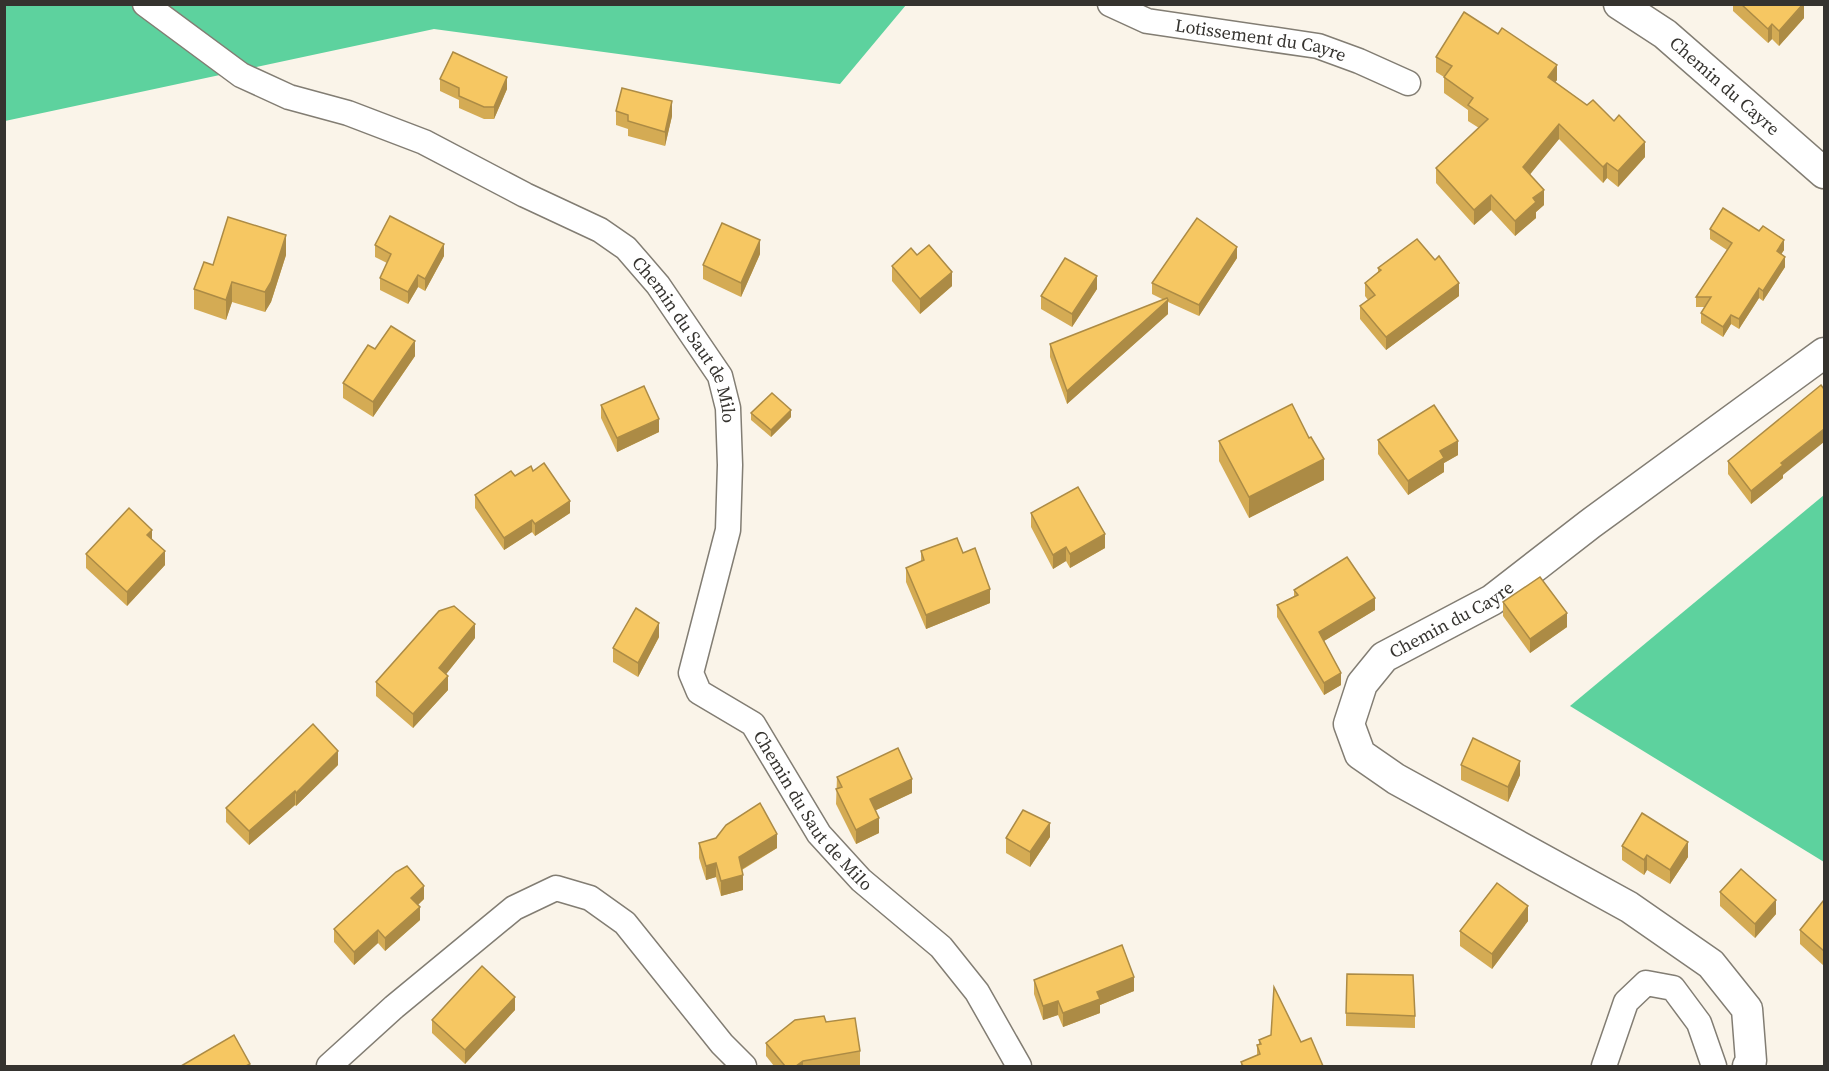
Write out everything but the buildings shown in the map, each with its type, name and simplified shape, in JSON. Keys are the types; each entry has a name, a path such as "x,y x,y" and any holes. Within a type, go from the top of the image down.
{"street":[{"name":"Chemin du Saut de Milo","path":"145,4 241,75 289,97 348,113 424,141 525,195 600,230 626,248 658,285 720,376 728,408 730,465 728,531 691,673 699,692 753,724 819,834 861,880 941,947 977,992 1019,1066"},
{"name":"Lotissement du Cayre","path":"1110,4 1148,21 1318,46 1408,83"},
{"name":"Chemin du Cayre","path":"1619,4 1665,34 1824,173"},
{"name":"Chemin du Cayre","path":"1748,1066 1751,1061 1747,1009 1711,964 1629,908 1396,779 1360,754 1349,724 1362,684 1384,657 1492,600 1590,524 1824,353"},
{"path":"329,1066 394,1007 514,908 556,888 590,898 625,923 722,1044 744,1066"},
{"path":"1604,1066 1626,1002 1646,983 1673,988 1699,1023 1714,1066"}],"green space":[{"path":"4,5 906,5 840,84 434,29 5,121"},
{"path":"1824,495 1824,862 1570,706"}]}
